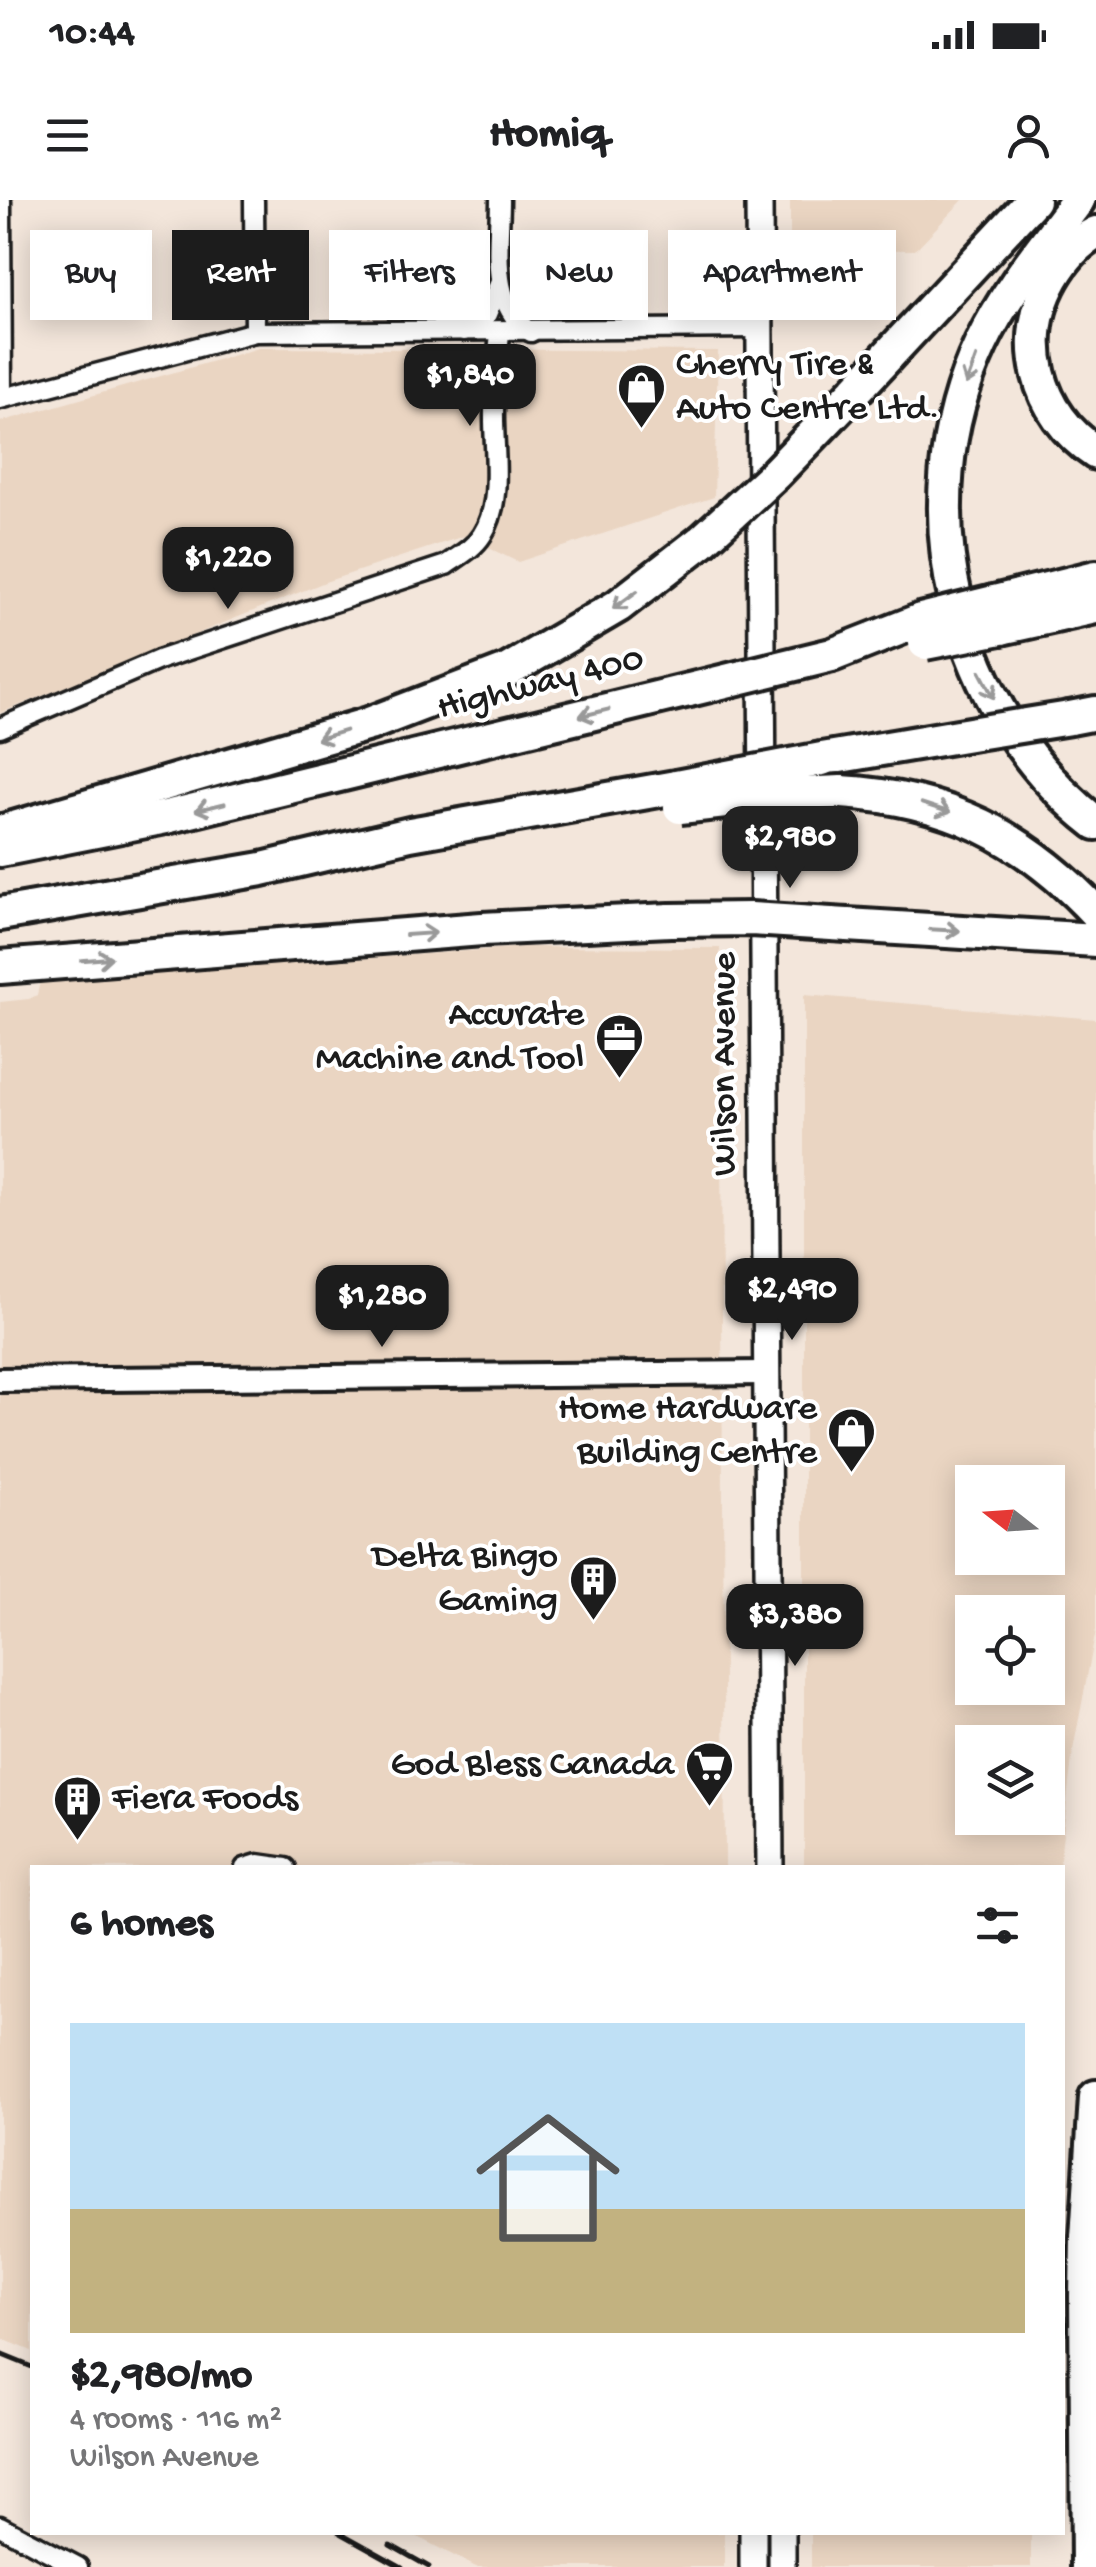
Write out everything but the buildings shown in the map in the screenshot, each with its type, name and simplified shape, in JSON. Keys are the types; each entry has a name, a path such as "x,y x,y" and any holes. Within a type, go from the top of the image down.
{"highway":[{"path":"0,832 369,724 507,671 618,606 702,541 776,473 1033,200"},
{"path":"1078,200 1012,288 980,346 960,402 948,456 944,532 950,583 982,676 1030,756 1065,796 1096,823"},
{"path":"1096,233 1070,253 1056,272 1037,316 1033,346 1038,378 1052,410 1075,439 1096,453"},
{"path":"998,615 1096,577"},
{"path":"998,615 1096,607"},
{"name":"Highway 400","path":"0,850 166,818 998,615"},
{"path":"0,914 262,869 409,855 678,797 822,760 1083,715"},
{"path":"678,797 754,798 841,792 901,798 977,822 1042,862 1096,914"},
{"path":"0,967 482,930 670,920 751,919 1096,940"},
{"path":"1088,2567 1090,2267 1096,2096"}],"main road":[{"name":"Wilson Avenue","path":"758,200 770,1865"},
{"path":"752,2535 752,2567"},
{"path":"782,2535 782,2567"}],"street":[{"path":"1,200 1,398 255,332 761,328"},
{"path":"254,200 255,332"},
{"path":"500,200 501,281 506,307 513,320 531,332"},
{"path":"464,331 488,314 501,281"},
{"path":"0,728 161,658 446,564 466,552 481,537 494,498 494,408 500,332"},
{"path":"0,1380 764,1373"},
{"path":"1065,2268 1090,2267"},
{"path":"0,2526 78,2567"}],"shaded area":[{"path":"790,200 963,200 915,250 896,250 896,230 790,230"},
{"path":"259,348 718,351 714,497 518,562 464,536 325,582 0,713 0,422"},
{"path":"525,947 720,948 725,1865 30,1865 30,2350 0,2338 0,1002 37,995 40,981"},
{"path":"804,995 1096,1019 1096,1630 1073,1750 1065,1817 1065,1725 955,1725 955,1835 1063,1835 1059,1865 804,1865"},
{"path":"414,2535 724,2535 724,2567 476,2567"},
{"path":"811,2535 1031,2535 1031,2567 811,2567"}],"railway":[{"path":"0,2354 30,2366"},
{"path":"344,2535 402,2567"},
{"path":"390,2545 429,2567"}],"place":[{"name":"Cherry Tire & Auto Centre Ltd.","path":"641,430"},
{"name":"Accurate Machine and Tool","path":"619,1080"},
{"name":"Home Hardware Building Centre","path":"852,1474"},
{"name":"Delta Bingo Gaming","path":"593,1622"},
{"name":"God Bless Canada","path":"709,1808"},
{"name":"Fiera Foods","path":"77,1842"}]}
